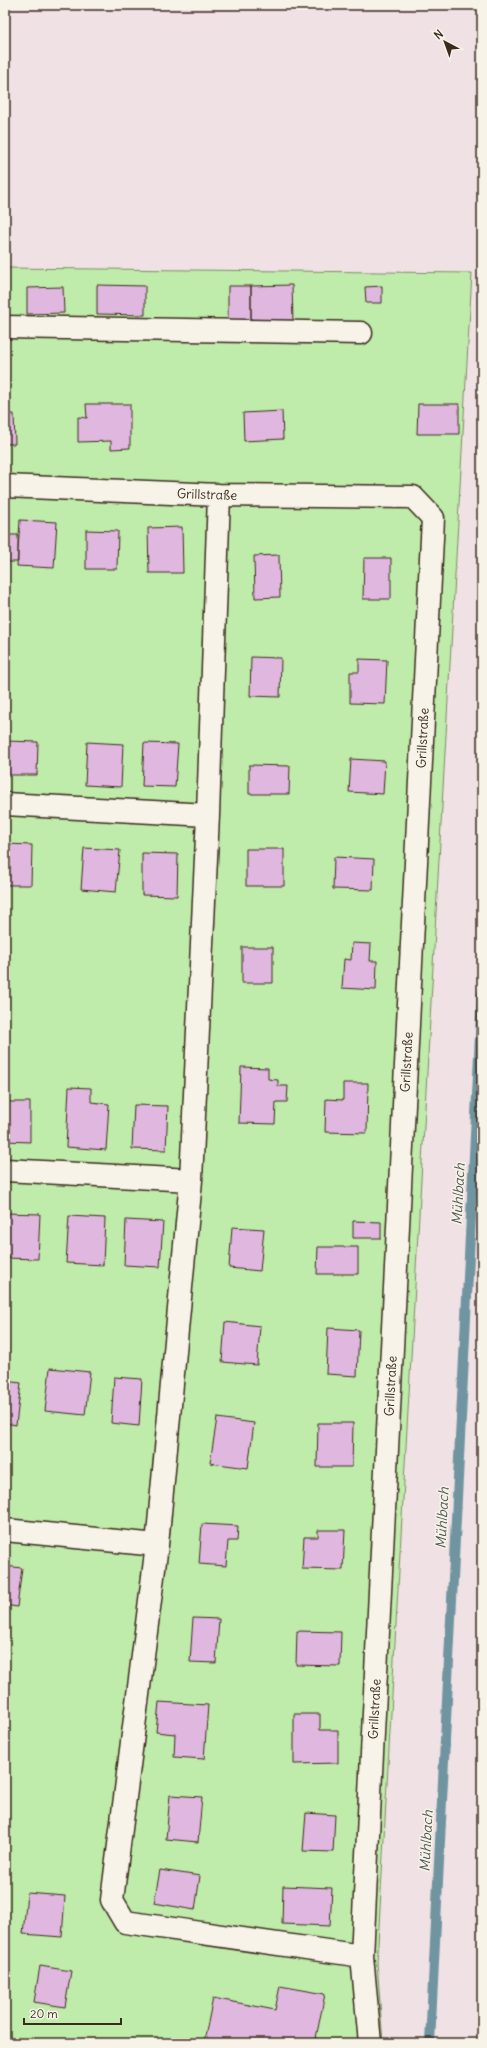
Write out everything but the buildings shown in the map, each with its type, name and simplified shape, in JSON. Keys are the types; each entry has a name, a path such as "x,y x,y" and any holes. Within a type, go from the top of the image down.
{"street":[{"path":"5,327 361,333"},
{"name":"Grillstraße","path":"5,486 219,495 413,497 433,518 362,1956 370,2043"},
{"path":"219,495 208,815 191,1180 157,1545 112,1900 124,1922 362,1956"},
{"path":"5,804 208,815"},
{"path":"5,1170 191,1180"},
{"path":"5,1530 157,1545"}],"green space":[{"path":"5,268 472,273 377,1962 383,2043 22,2043 5,2040"}],"waterway":[{"name":"Mühlbach","path":"430,2043 482,994"}]}
